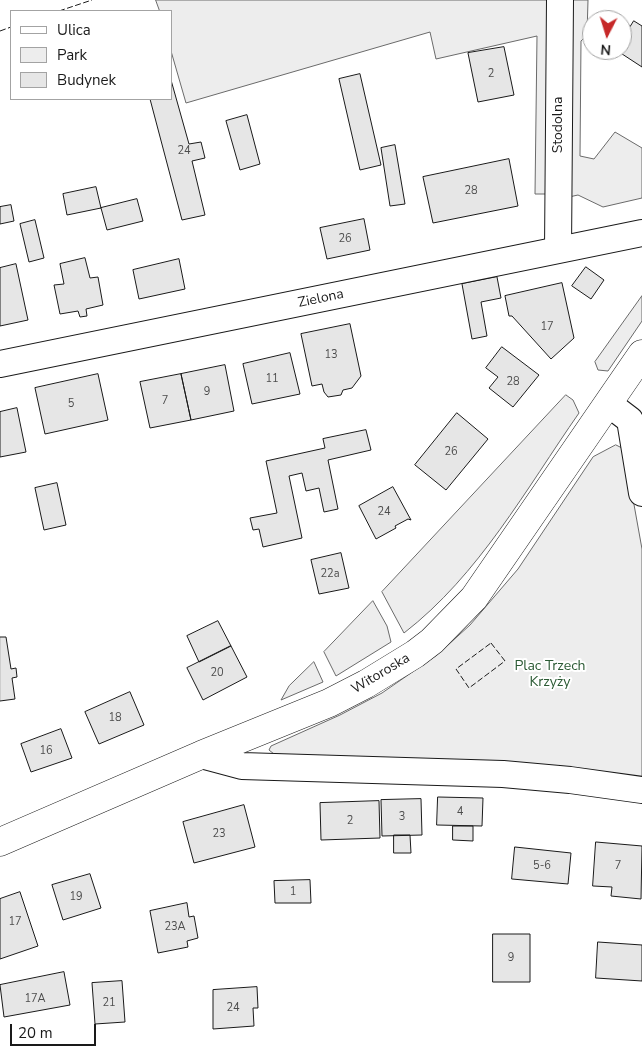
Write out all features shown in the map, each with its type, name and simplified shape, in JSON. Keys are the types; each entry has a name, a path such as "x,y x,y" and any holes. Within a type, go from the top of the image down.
{"main road":[{"name":"Witoroska","path":"0,842 201,755 329,703 366,684 432,641 474,598 642,354"}],"street":[{"name":"Stodolna","path":"558,250 560,0"},
{"name":"Zielona","path":"0,364 642,233"},
{"path":"609,404 630,420 642,493"},
{"path":"201,755 242,766 503,774 570,780 642,790"}],"green space":[{"path":"156,0 550,0 546,194 535,194 537,36 436,59 430,32 186,103 172,54 172,10 160,10"},
{"path":"573,0 588,0 588,10 582,10 580,156 594,159 615,132 642,148 642,198 603,207 578,195 569,197"},
{"path":"642,296 642,321 608,371 598,370 595,362"},
{"path":"566,395 573,400 579,413 520,501 500,530 456,585 404,633 382,592"},
{"name":"Plac Trzech Krzyży","path":"616,445 624,449 642,549 642,778 274,754 269,750 271,746 340,715 382,693 437,655 470,625 518,569 593,457"},
{"path":"373,601 387,626 391,642 336,676 324,652"},
{"path":"314,662 323,682 281,700 289,686"}],"building":[{"path":"634,21 642,26 642,67 631,60 632,24"},
{"path":"504,47 514,95 478,102 468,53"},
{"path":"360,74 381,165 360,170 339,79"},
{"path":"172,84 189,144 201,142 205,158 192,161 205,215 182,220 150,100 172,100"},
{"path":"247,115 260,164 240,170 226,121"},
{"path":"395,145 405,204 390,206 381,148"},
{"path":"509,159 518,206 433,223 423,177"},
{"path":"96,187 101,208 67,215 63,194"},
{"path":"137,199 143,221 107,230 101,208"},
{"path":"11,205 14,221 0,224 0,207"},
{"path":"364,219 370,250 327,259 320,228"},
{"path":"35,220 44,258 29,262 20,224"},
{"path":"85,258 90,278 98,277 103,305 86,309 87,316 80,317 78,311 60,314 54,285 64,284 60,264"},
{"path":"179,259 185,289 139,299 133,270"},
{"path":"16,264 28,320 0,326 0,268"},
{"path":"586,267 604,280 591,299 572,286"},
{"path":"497,277 501,298 481,302 487,336 472,339 462,284"},
{"path":"562,283 574,338 551,359 512,316 509,316 505,296"},
{"path":"350,324 361,376 352,388 343,390 341,395 328,397 324,392 322,384 312,386 301,334"},
{"path":"502,347 539,375 513,407 489,388 498,377 486,368"},
{"path":"290,353 300,394 252,404 243,364"},
{"path":"225,365 234,411 191,420 181,374"},
{"path":"98,374 108,420 45,434 35,388"},
{"path":"181,374 191,420 150,428 140,382"},
{"path":"17,408 26,452 0,457 0,412"},
{"path":"457,413 488,439 446,490 415,465"},
{"path":"366,430 371,450 328,460 338,509 324,512 319,488 306,491 302,473 289,476 302,538 263,547 259,529 253,530 250,518 277,513 266,461 325,448 323,439"},
{"path":"57,483 66,525 44,530 35,488"},
{"path":"393,487 411,520 408,519 395,526 396,528 376,539 359,506"},
{"path":"341,553 349,588 319,594 311,560"},
{"path":"218,621 231,646 199,662 187,636"},
{"path":"0,637 6,637 11,669 16,668 17,677 12,678 15,699 0,701"},
{"path":"231,646 247,677 203,700 187,668"},
{"path":"130,692 144,725 99,744 85,712"},
{"path":"61,729 72,758 31,772 21,744"},
{"path":"438,797 483,798 482,826 437,825"},
{"path":"421,799 422,835 382,836 381,800"},
{"path":"379,801 380,838 321,840 320,803"},
{"path":"244,805 255,847 194,863 183,822"},
{"path":"453,826 473,826 473,841 453,840"},
{"path":"394,835 410,835 411,853 394,853"},
{"path":"596,842 642,846 641,899 611,896 612,887 593,886"},
{"path":"515,847 571,853 568,884 512,879"},
{"path":"90,874 101,908 63,920 52,885"},
{"path":"310,880 311,903 275,903 274,881"},
{"path":"20,892 38,946 0,959 0,899"},
{"path":"187,903 189,917 194,916 198,938 187,941 188,947 158,953 150,911"},
{"path":"493,934 530,934 530,982 493,982"},
{"path":"598,942 642,945 642,981 596,978"},
{"path":"64,972 70,1005 4,1017 0,985"},
{"path":"122,981 125,1022 95,1024 92,983"},
{"path":"257,987 258,1008 253,1008 254,1026 213,1029 213,990"}],"fence":[{"path":"62,10 92,0"},
{"path":"0,31 10,27"},
{"path":"491,643 505,661 469,688 456,669 491,643"}]}
